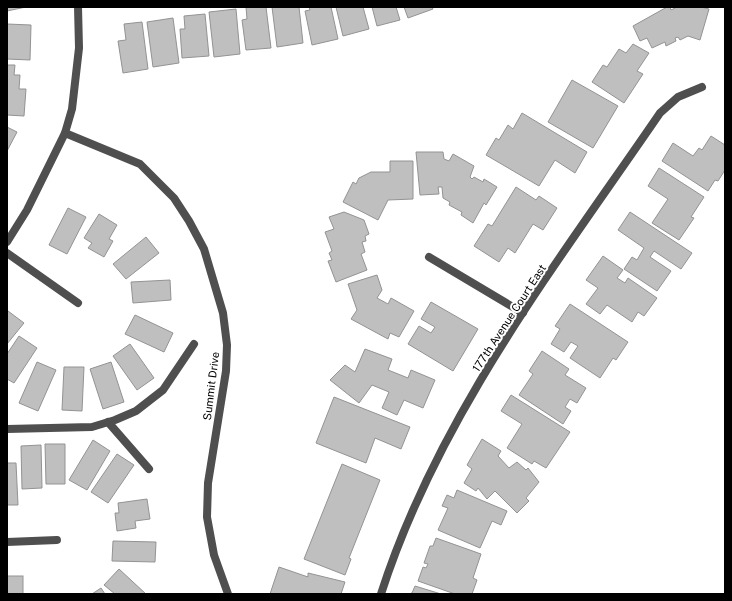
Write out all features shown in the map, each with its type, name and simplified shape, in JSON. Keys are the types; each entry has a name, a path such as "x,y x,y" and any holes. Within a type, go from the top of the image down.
{"street":[{"path":"7,242 27,210 65,133 72,109 79,48 78,7"},
{"name":"177th Avenue Court East","path":"381,594 389,568 424,482 453,427 523,314 660,113 678,97 702,87"},
{"name":"Summit Drive","path":"65,133 140,164 174,198 190,221 204,249 223,313 227,345 226,371 208,483 207,517 214,555 228,594"},
{"path":"7,253 78,303"},
{"path":"428,257 523,314"},
{"path":"7,429 92,427 136,411 163,390 194,344"},
{"path":"108,422 148,468"},
{"path":"7,542 57,540"}],"building":[{"path":"7,7 26,7 7,11"},
{"path":"246,7 266,7 271,48 246,50 242,20 247,19"},
{"path":"272,7 299,7 303,43 277,47"},
{"path":"309,7 331,7 338,39 312,45 305,11 310,10"},
{"path":"336,7 363,7 369,29 343,36"},
{"path":"372,7 396,7 400,20 377,26"},
{"path":"404,7 432,7 433,9 408,18"},
{"path":"667,7 670,7 671,10 677,7 701,7 709,9 700,40 688,36 680,40 678,37 675,38 676,41 666,46 665,42 652,48 647,38 640,41 633,26"},
{"path":"236,9 240,54 214,57 209,12"},
{"path":"205,14 209,56 182,58 180,29 185,29 184,16"},
{"path":"173,18 179,63 153,67 147,22"},
{"path":"142,22 148,69 123,73 118,41 126,40 124,24"},
{"path":"7,24 31,25 30,60 7,59"},
{"path":"633,44 649,53 637,71 643,74 624,103 592,82 603,65 607,67 619,49 626,53"},
{"path":"7,65 15,65 14,75 20,75 19,89 26,89 24,116 7,115"},
{"path":"572,80 618,106 593,148 548,122"},
{"path":"522,113 587,152 575,173 555,160 539,186 486,155 496,138 499,140 508,125 513,129"},
{"path":"7,127 17,132 7,151"},
{"path":"711,136 725,145 725,170 718,181 715,180 708,191 662,161 673,143 693,156 699,148 702,150"},
{"path":"416,152 443,152 444,159 449,161 453,154 474,166 470,177 472,179 474,177 483,182 484,179 497,187 486,205 484,203 473,223 461,215 462,212 449,205 450,202 443,198 442,187 438,187 439,194 420,195"},
{"path":"390,161 413,161 413,199 388,200 378,220 343,202 353,182 356,184 359,178 371,172 390,172"},
{"path":"659,168 704,197 691,217 694,218 679,240 652,223 668,199 648,186"},
{"path":"516,187 536,200 539,196 557,208 543,230 533,224 515,253 508,248 499,262 474,246 488,224 492,226"},
{"path":"68,208 86,217 67,254 49,245"},
{"path":"344,212 364,220 369,234 365,236 366,241 362,242 365,252 361,254 367,270 336,282 328,261 332,260 329,253 332,251 325,232 334,229 329,217"},
{"path":"630,212 692,253 681,269 654,251 650,257 671,271 657,291 624,269 632,257 637,260 644,248 618,230"},
{"path":"99,214 117,225 109,239 113,241 104,257 88,248 92,243 84,238"},
{"path":"146,237 159,253 126,279 113,264"},
{"path":"603,256 623,270 617,278 625,283 628,278 657,298 644,316 638,312 632,322 607,305 600,314 586,304 598,288 586,280"},
{"path":"377,275 382,290 377,298 388,304 391,298 414,311 399,337 390,333 388,339 351,319 357,310 348,284"},
{"path":"170,280 171,300 133,303 131,282"},
{"path":"431,302 478,329 453,371 408,344 419,326 431,333 435,327 421,319"},
{"path":"570,304 628,342 616,360 613,358 600,378 570,358 578,346 571,342 564,352 551,344 560,329 555,326"},
{"path":"8,311 24,323 7,344 7,312"},
{"path":"135,315 173,333 164,352 125,334"},
{"path":"19,336 37,348 14,383 7,379 7,354"},
{"path":"130,344 154,378 137,390 113,356"},
{"path":"365,349 392,359 388,370 408,378 411,370 435,380 423,408 404,400 397,415 382,408 389,392 372,385 359,403 330,380 345,365 355,372"},
{"path":"542,351 569,369 565,375 586,388 577,403 570,399 565,407 571,411 563,424 519,395 533,374 529,371"},
{"path":"37,362 56,370 38,411 19,403"},
{"path":"111,362 124,402 103,409 90,369"},
{"path":"64,367 84,367 82,411 62,410"},
{"path":"511,395 570,432 546,468 534,461 532,464 507,448 522,424 501,411"},
{"path":"334,397 410,427 401,449 375,438 366,463 316,443"},
{"path":"482,439 501,451 498,456 509,468 517,462 526,470 528,468 539,482 526,498 529,501 517,513 495,491 487,499 478,488 476,491 464,483 472,469 467,465"},
{"path":"93,440 110,451 87,490 69,480"},
{"path":"45,444 65,444 65,484 46,484"},
{"path":"41,445 42,488 22,489 21,446"},
{"path":"117,454 134,465 108,503 91,492"},
{"path":"7,463 16,463 18,505 7,505"},
{"path":"342,464 380,480 349,558 351,559 345,575 304,559"},
{"path":"457,490 507,511 501,525 492,521 480,548 438,530 448,508 442,506 447,495 454,498"},
{"path":"147,499 150,519 135,521 136,528 117,531 115,513 119,513 118,503"},
{"path":"436,538 481,554 473,578 477,580 472,594 455,594 418,581 423,567 426,568 428,564 424,563 430,546 433,546"},
{"path":"113,541 156,542 155,562 112,561"},
{"path":"279,567 308,577 308,573 345,582 341,594 270,594"},
{"path":"119,569 146,594 115,594 104,585"},
{"path":"7,576 23,576 23,594 7,594"},
{"path":"415,586 441,594 409,594 412,593"},
{"path":"101,588 105,594 92,594"}]}
